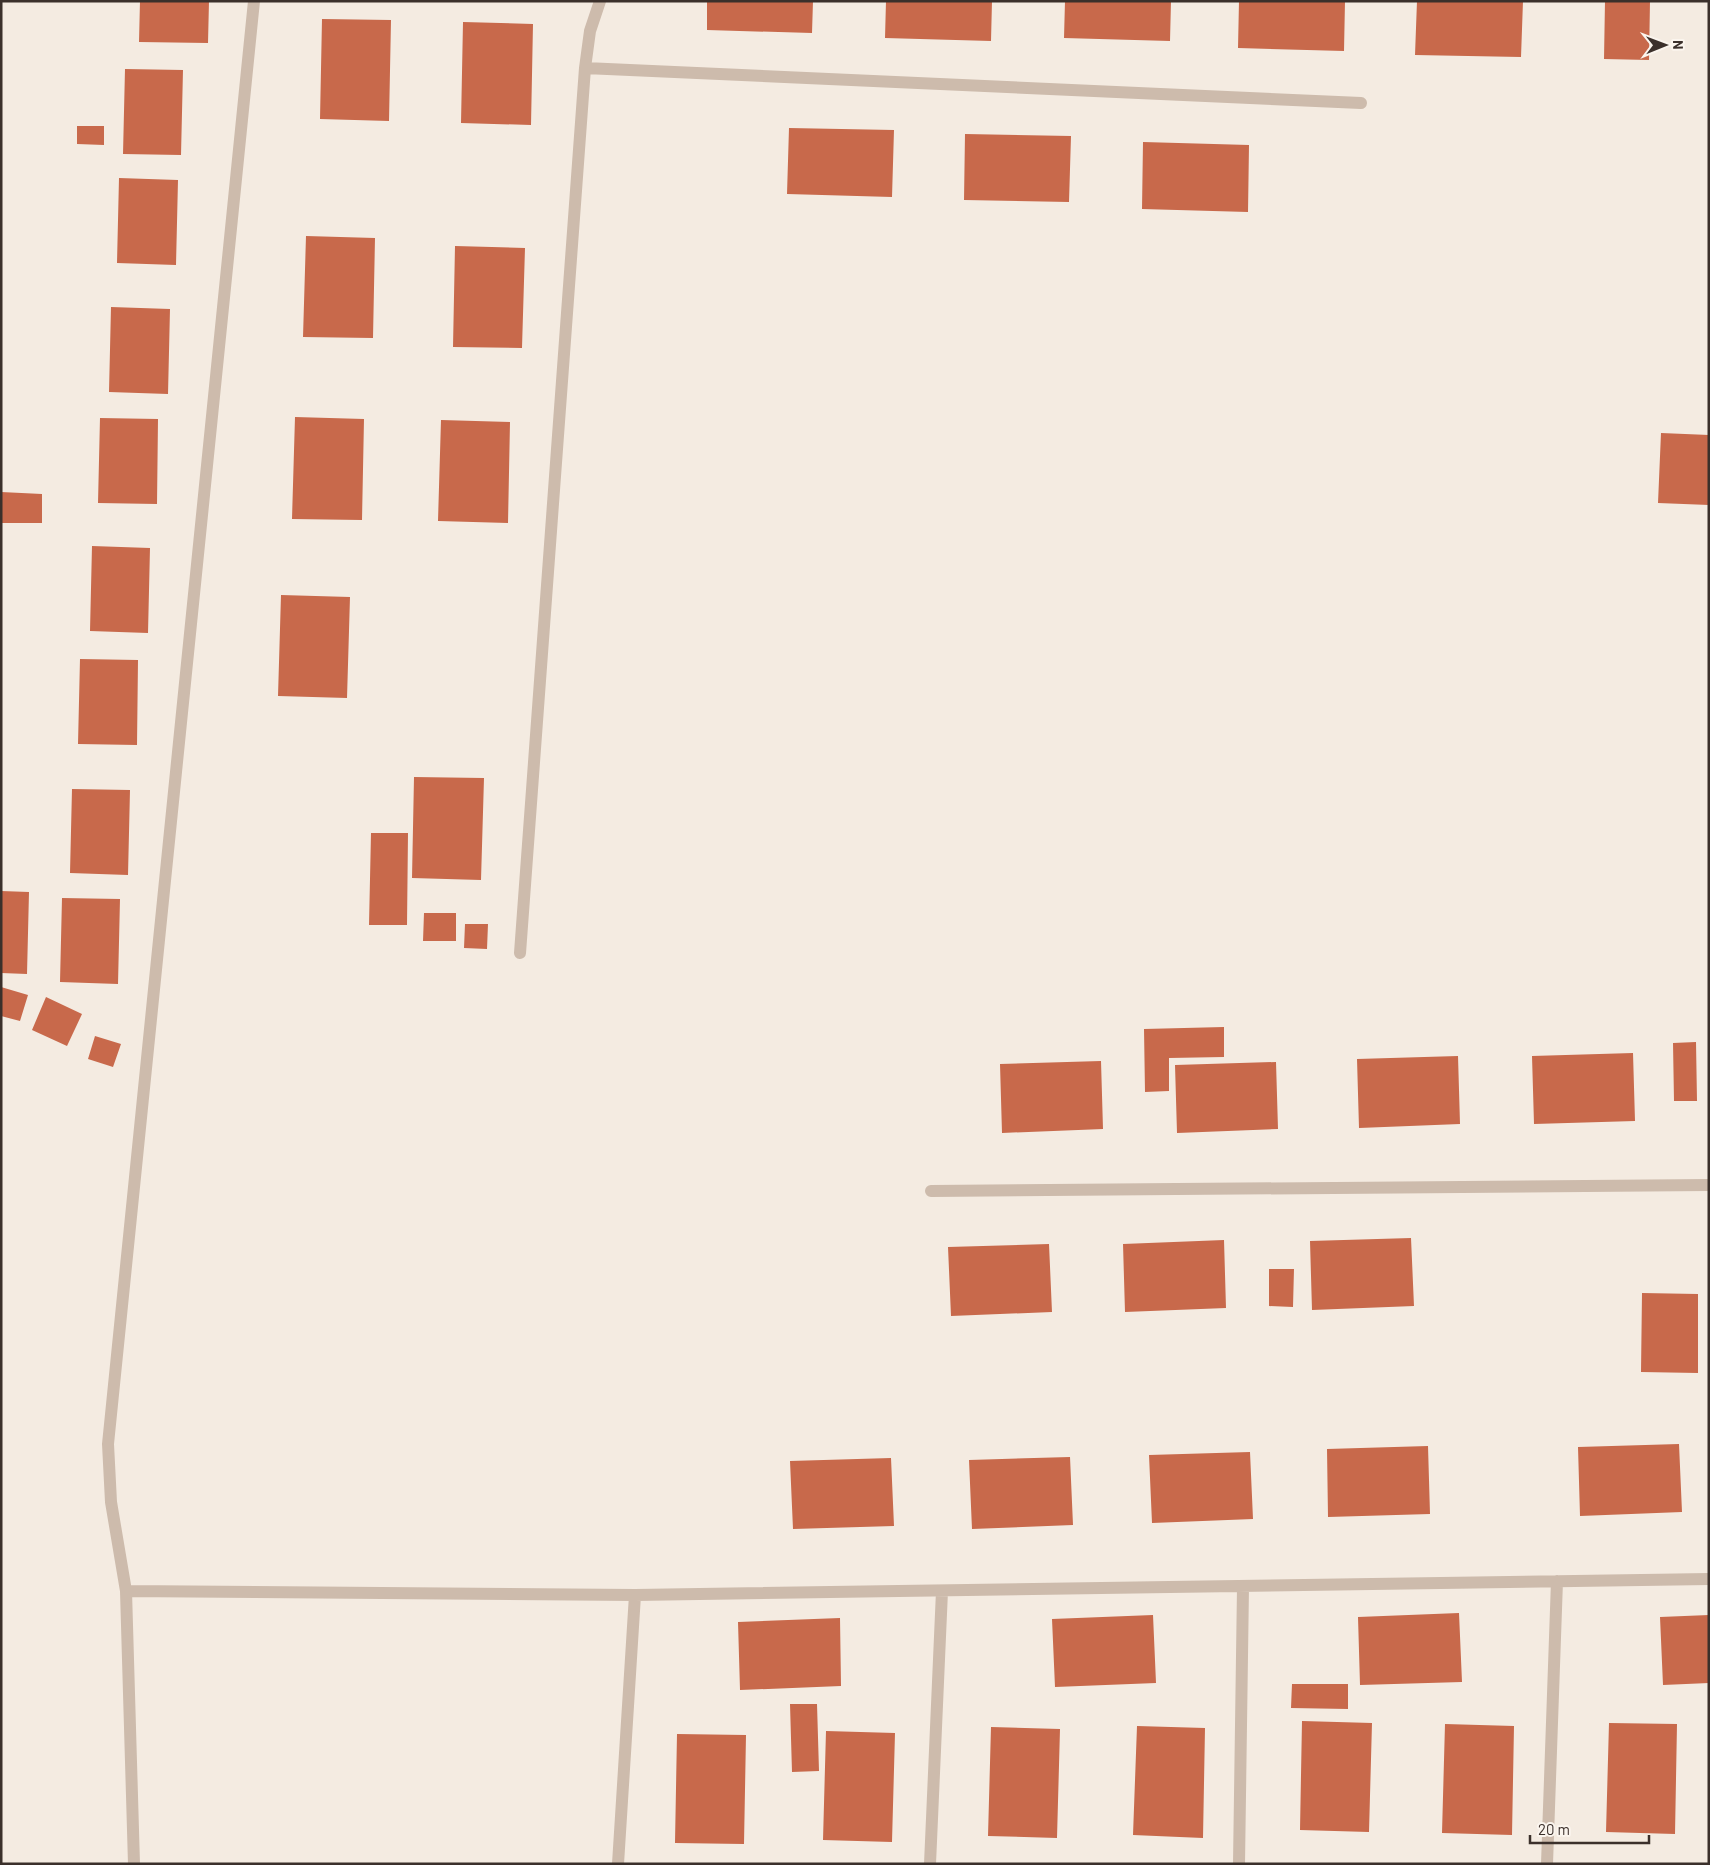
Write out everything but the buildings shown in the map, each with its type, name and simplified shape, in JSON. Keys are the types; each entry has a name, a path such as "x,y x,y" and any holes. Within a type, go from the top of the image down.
{"street":[{"path":"134,1864 126,1591 111,1502 108,1444 254,1"},
{"path":"520,953 585,68 590,31 600,1"},
{"path":"585,68 1361,103"},
{"path":"931,1191 1709,1185"},
{"path":"126,1591 635,1596 1709,1579"},
{"path":"1547,1864 1557,1581"},
{"path":"1238,1864 1243,1587"},
{"path":"930,1864 942,1591"},
{"path":"618,1864 635,1596"}]}
